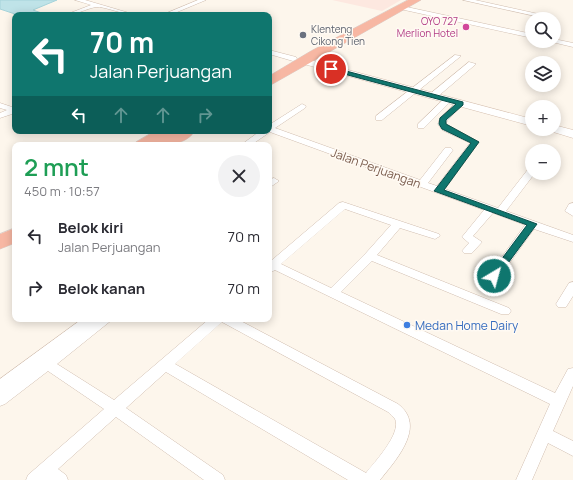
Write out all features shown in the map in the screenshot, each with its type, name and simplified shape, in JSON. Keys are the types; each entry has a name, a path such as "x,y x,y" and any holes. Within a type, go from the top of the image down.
{"highway":[{"path":"272,72 298,60 403,4 416,0"},
{"path":"272,80 298,60"},
{"path":"147,142 162,134"},
{"path":"168,142 182,134"},
{"path":"0,230 12,223"},
{"path":"0,243 12,236"}],"street":[{"path":"78,0 122,12"},
{"path":"76,12 106,0"},
{"path":"172,12 203,0"},
{"path":"466,0 524,12"},
{"path":"403,4 501,30 525,35"},
{"path":"518,18 524,12"},
{"path":"501,30 509,24"},
{"path":"561,42 573,45"},
{"path":"272,53 525,121"},
{"path":"379,118 457,56"},
{"path":"433,96 472,64"},
{"path":"421,126 448,100"},
{"path":"439,191 475,142 445,128 442,124 443,120 461,103"},
{"path":"0,105 12,109"},
{"path":"272,127 302,106"},
{"path":"0,116 12,111"},
{"name":"Jalan Perjuangan","path":"272,130 573,239"},
{"path":"561,131 573,134"},
{"path":"250,142 262,134"},
{"path":"422,185 448,150"},
{"path":"468,251 476,242 467,237 468,234 495,211 525,178"},
{"path":"272,264 343,204 435,236"},
{"path":"573,206 570,211 573,213"},
{"path":"333,293 370,256 398,224"},
{"path":"494,276 532,224"},
{"path":"370,256 505,311"},
{"path":"272,267 333,293 558,401"},
{"path":"562,304 573,286"},
{"path":"0,400 88,322"},
{"path":"0,387 103,322"},
{"path":"34,480 214,322"},
{"path":"232,322 393,408 400,414 404,425 402,433 395,447 370,480"},
{"path":"43,361 116,409 217,480"},
{"path":"165,365 363,480"},
{"path":"524,480 558,401 573,373"},
{"path":"544,434 573,449"},
{"path":"47,469 60,480"}],"shaded area":[{"path":"332,0 401,0 382,11"}],"water":[{"path":"0,0 57,0 33,10 39,12 12,13 0,9"}],"place":[{"name":"OYO 727 Merlion Hotel","path":"466,27"},
{"name":"Klenteng Cikong Tien","path":"303,35"},
{"name":"Medan Home Dairy","path":"407,325"}],"route":[{"path":"331,69 461,103 443,120 442,124 445,128 454,133 474,140 475,144 439,191 532,224 494,276"}]}
